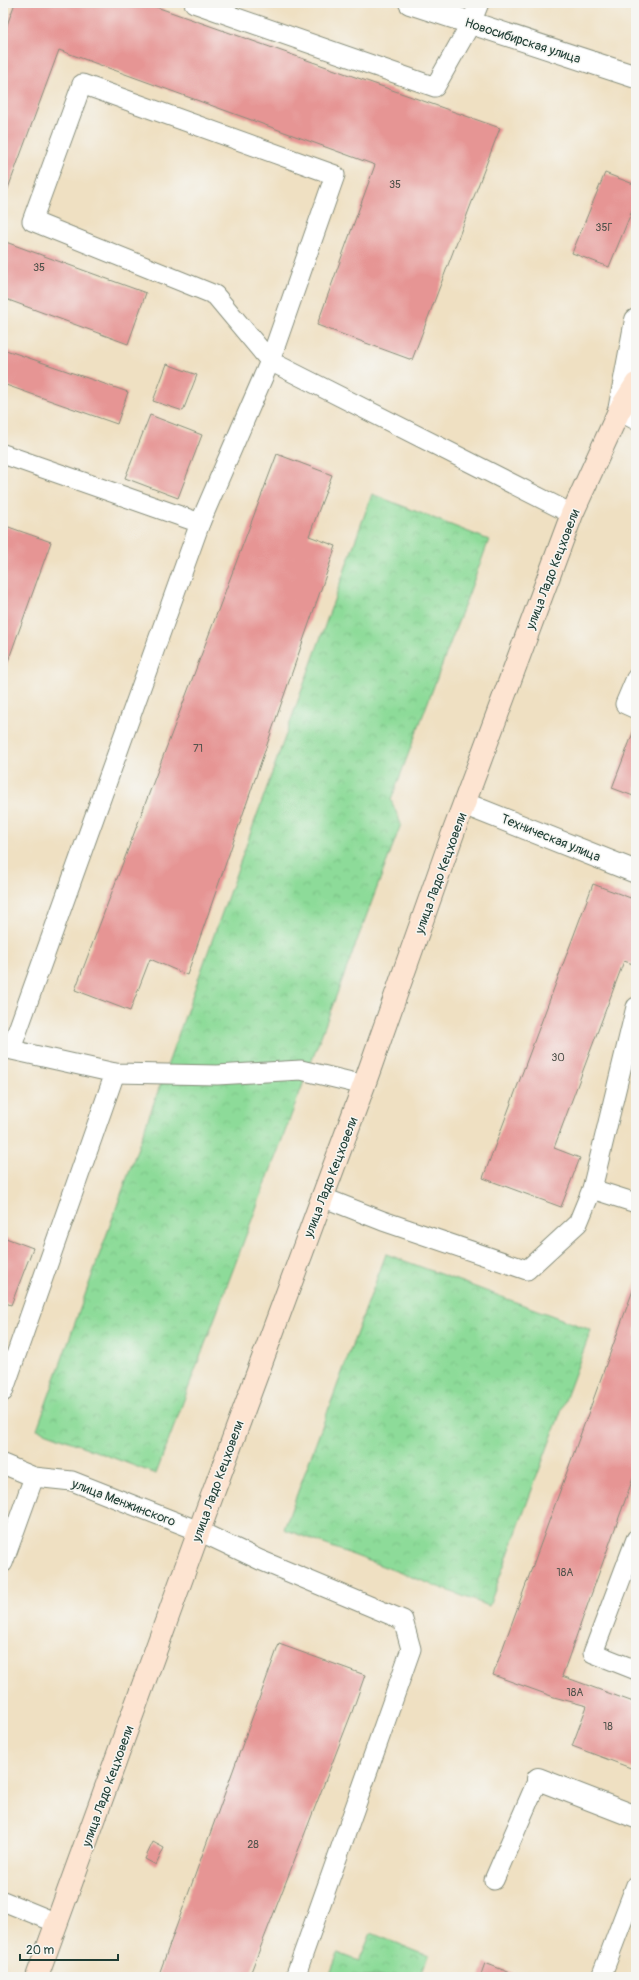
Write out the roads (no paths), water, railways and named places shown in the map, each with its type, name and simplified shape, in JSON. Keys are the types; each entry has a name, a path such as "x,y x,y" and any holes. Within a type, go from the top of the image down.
{"main road":[{"name":"улица Ладо Кецховели","path":"37,1977 572,514 627,416 636,384"}],"street":[{"name":"Новосибирская улица","path":"410,3 635,77"},
{"path":"627,416 636,320"},
{"name":"Техническая улица","path":"465,804 636,872"},
{"path":"538,1779 636,1818"}],"lane":[{"path":"194,3 435,87 471,23 479,3"},
{"path":"364,1084 301,1070 217,1075 115,1073 7,1048 200,523 270,361 335,175 82,84 32,221 215,294 270,361 572,514"},
{"path":"3,454 200,523"},
{"path":"636,678 625,704 636,709"},
{"path":"322,1197 383,1221 527,1270 578,1223 592,1189 636,1007"},
{"path":"3,1392 115,1073"},
{"path":"592,1189 636,1203"},
{"name":"улица Менжинского","path":"3,1464 34,1477 72,1481 199,1531 260,1560 403,1620 411,1649 295,1977"},
{"path":"3,1563 34,1477"},
{"path":"636,1539 594,1654 636,1670"},
{"path":"494,1880 538,1779"},
{"path":"601,1977 636,1885"},
{"path":"3,1901 57,1922"}]}
